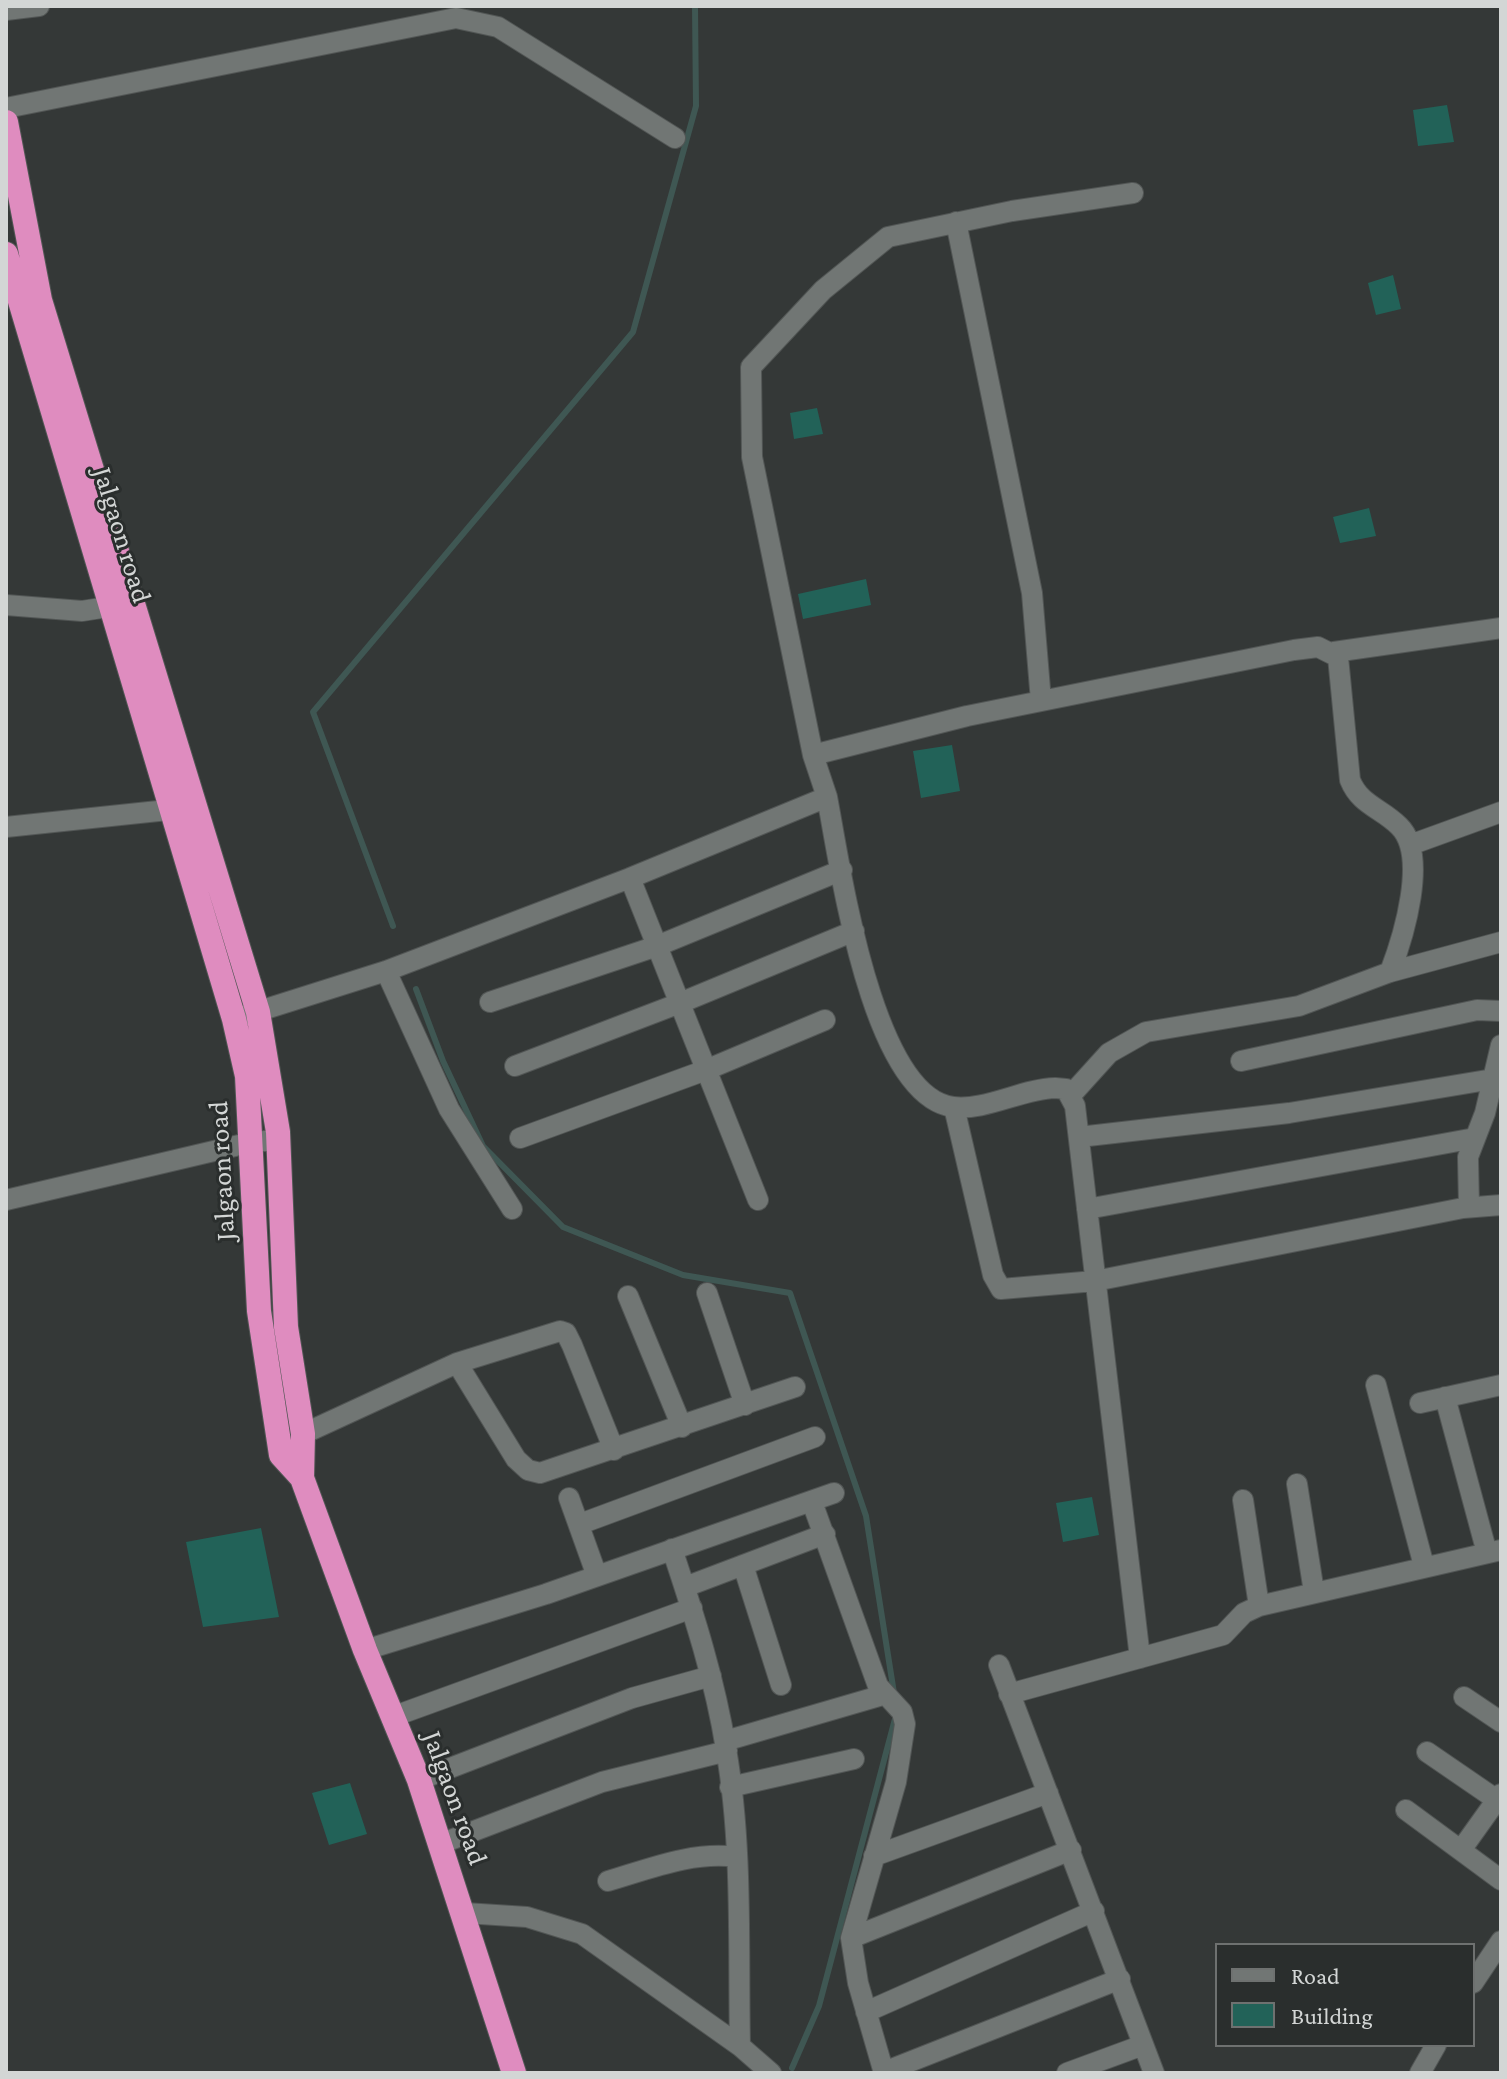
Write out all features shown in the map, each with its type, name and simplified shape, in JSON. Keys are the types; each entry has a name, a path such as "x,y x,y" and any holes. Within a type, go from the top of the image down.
{"highway":[{"path":"6,122 40,300 44,350 129,629"},
{"name":"Jalgaon road","path":"6,254 44,350 114,606 129,629 246,1015 259,1311 281,1455 302,1478 365,1650 419,1780 465,1913 514,2073"},
{"path":"246,1015 278,1140 286,1327 303,1434 302,1478"}],"street":[{"path":"6,10 39,6"},
{"path":"6,108 437,19 456,18 498,27 675,138"},
{"path":"1133,193 956,222 888,237 823,290 751,367 752,457 813,755 827,797 854,931 878,1019 895,1057 924,1092 954,1107 1046,1088 1066,1089 1071,1095 1079,1137 1140,1658"},
{"path":"956,222 1032,593 1041,701"},
{"path":"6,605 82,611 114,606"},
{"path":"813,755 1041,701 1294,650 1318,647 1334,652 1501,628"},
{"path":"1334,652 1338,657 1350,780 1361,801 1397,824 1410,845 1414,859 1403,939 1390,972"},
{"path":"246,1015 386,971 630,878 827,797"},
{"path":"6,827 184,809"},
{"path":"1410,845 1501,812"},
{"path":"490,1002 657,946 842,870"},
{"path":"630,878 758,1200"},
{"path":"515,1066 680,1003 854,931"},
{"path":"1071,1095 1109,1053 1146,1032 1299,1006 1390,972 1501,942"},
{"path":"386,971 449,1109 512,1209"},
{"path":"1241,1061 1477,1010 1501,1011"},
{"path":"520,1138 706,1070 825,1020"},
{"path":"1469,1207 1468,1157 1501,1045"},
{"path":"1079,1137 1289,1113 1493,1079"},
{"path":"954,1107 996,1283 1008,1290 1095,1281 1469,1207 1501,1205"},
{"path":"1087,1209 1475,1138"},
{"path":"6,1200 252,1142 278,1140"},
{"path":"707,1293 745,1405"},
{"path":"628,1296 682,1427"},
{"path":"303,1434 457,1363 554,1331 566,1333 614,1450"},
{"path":"457,1363 516,1459 528,1470 551,1472 795,1387"},
{"path":"1376,1385 1424,1566"},
{"path":"1420,1403 1501,1385"},
{"path":"1009,1694 1223,1635 1244,1613 1259,1606 1494,1551 1445,1397"},
{"path":"580,1524 815,1437"},
{"path":"1297,1484 1314,1592"},
{"path":"365,1650 421,1636 834,1493"},
{"path":"569,1498 597,1576"},
{"path":"1243,1500 1259,1606"},
{"path":"812,1502 883,1695 902,1712 904,1737 896,1782 851,1938 866,2012 884,2073 1120,1979"},
{"path":"685,1587 825,1534"},
{"path":"672,1549 711,1676 726,1746 736,1857 740,2046"},
{"path":"743,1565 781,1685"},
{"path":"392,1717 692,1608"},
{"path":"999,1665 1154,2073"},
{"path":"419,1780 632,1698 711,1676"},
{"path":"440,1844 602,1782 883,1695"},
{"path":"1464,1697 1501,1722"},
{"path":"1427,1752 1499,1797 1461,1850"},
{"path":"730,1787 854,1759"},
{"path":"874,1856 1048,1793"},
{"path":"1406,1810 1501,1880"},
{"path":"851,1938 1071,1850"},
{"path":"608,1881 695,1857 715,1854 736,1857"},
{"path":"866,2012 1094,1911"},
{"path":"465,1913 527,1917 562,1925 582,1934 740,2046 771,2073"},
{"path":"1475,1980 1501,1941"},
{"path":"1067,2073 1143,2045"},
{"path":"1420,2073 1435,2047"}],"building":[{"path":"1447,105 1454,142 1418,146 1413,110"},
{"path":"1393,275 1401,309 1376,315 1368,283"},
{"path":"817,408 823,434 794,439 790,413"},
{"path":"1369,508 1376,536 1340,543 1333,517"},
{"path":"866,579 871,605 803,619 798,594"},
{"path":"952,745 960,791 921,798 913,751"},
{"path":"1092,1497 1099,1535 1063,1542 1056,1503"},
{"path":"261,1528 279,1617 203,1627 186,1542"},
{"path":"350,1783 367,1834 329,1845 312,1793"}],"waterway":[{"path":"393,926 313,712 633,332 696,106 695,6"},
{"path":"416,989 443,1061 483,1146 563,1227 683,1275 790,1293 866,1516 894,1693"},
{"path":"792,2068 819,2006 896,1715"}]}
